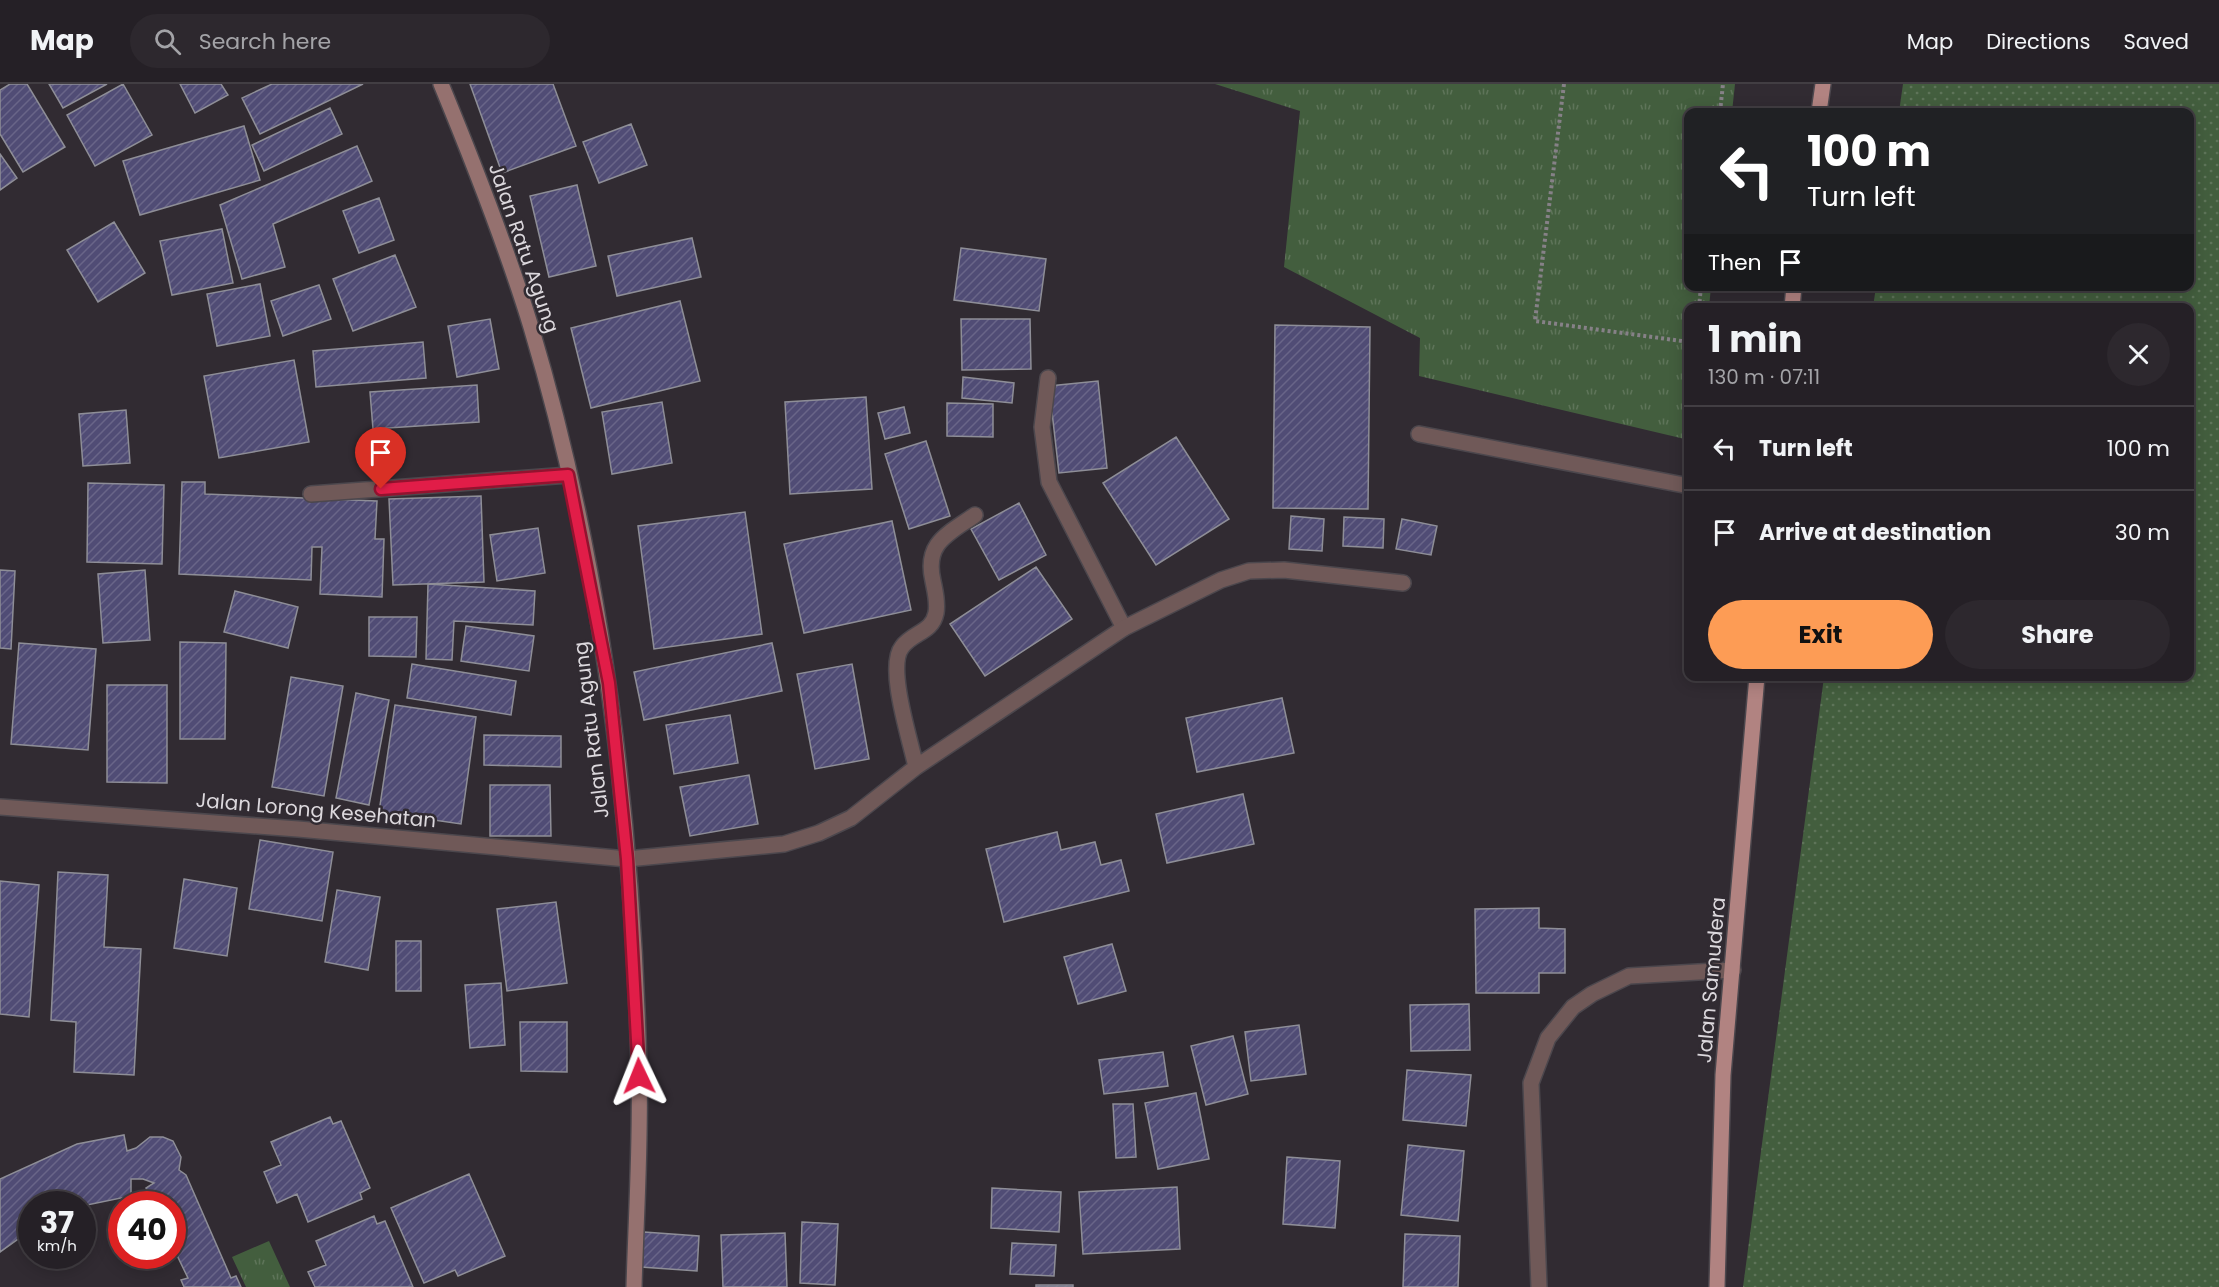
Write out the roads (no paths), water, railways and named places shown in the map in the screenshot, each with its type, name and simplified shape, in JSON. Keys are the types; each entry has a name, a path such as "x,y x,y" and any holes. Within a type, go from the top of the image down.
{"main road":[{"path":"1820,108 1823,84"},
{"name":"Jalan Samudera","path":"1717,1287 1724,1076 1757,681"}],"street":[{"name":"Jalan Ratu Agung","path":"441,84 487,202 531,328 568,475 609,683 627,859 639,1076 634,1287"},
{"path":"1048,378 1042,427 1049,482 1124,628"},
{"path":"1419,434 1684,485"},
{"path":"311,494 568,475"},
{"path":"916,767 896,673 897,654 906,642 924,632 933,622 937,602 929,565 937,544 975,515"},
{"name":"Jalan Lorong Kesehatan","path":"0,807 298,829 627,859 784,844 819,833 869,806 916,767 1124,628 1221,580 1250,571 1284,570 1403,583"},
{"path":"1539,1287 1531,1083 1548,1038 1573,1008 1592,994 1629,976 1733,970"}]}
